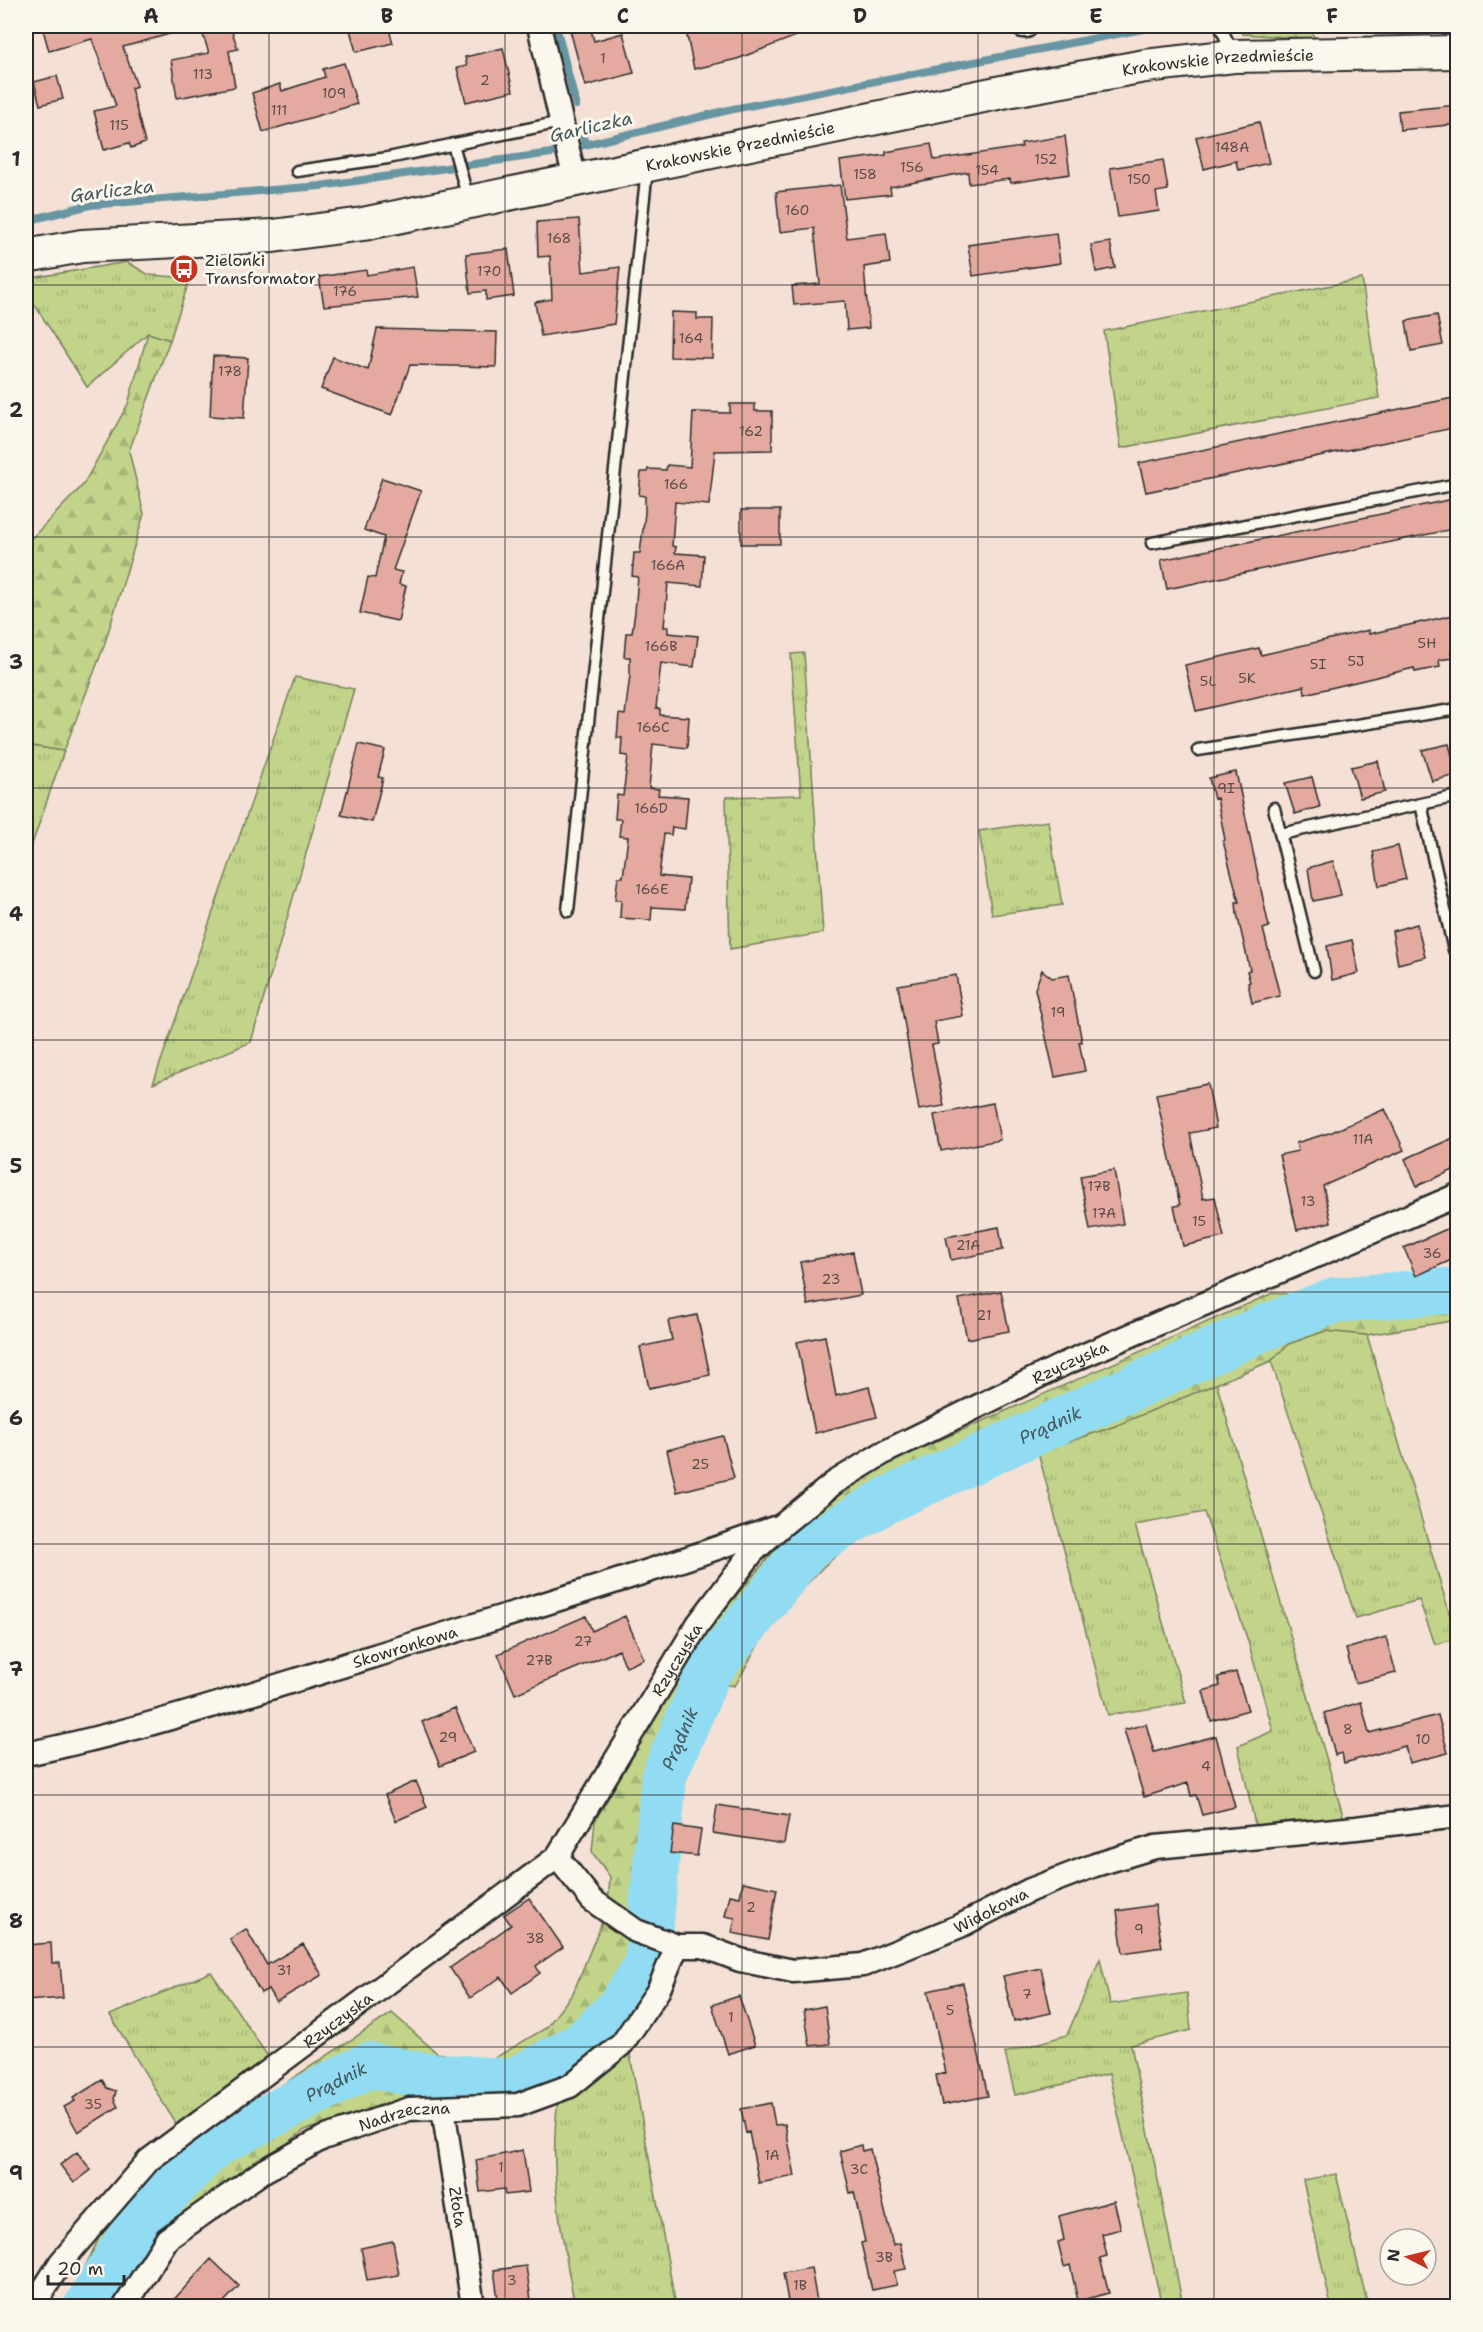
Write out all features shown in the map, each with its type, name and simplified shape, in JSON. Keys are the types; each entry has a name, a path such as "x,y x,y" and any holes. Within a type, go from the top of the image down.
{"main road":[{"name":"Krakowskie Przedmieście","path":"26,256 97,245 300,234 573,168 647,166 1070,79 1145,66 1234,56 1458,52"}],"street":[{"path":"539,26 573,168"},
{"name":"Rzyczyska","path":"33,2307 60,2262 149,2160 557,1857 698,1624 752,1553 834,1483 883,1453 1066,1363 1458,1195"},
{"name":"Skowronkowa","path":"26,1754 95,1740 217,1705 678,1563 781,1526"},
{"name":"Widokowa","path":"557,1857 592,1900 636,1931 671,1944 703,1946 740,1960 793,1971 863,1965 960,1926 1030,1890 1095,1865 1155,1847 1458,1816"},
{"name":"Nadrzeczna","path":"125,2307 167,2239 262,2172 323,2138 409,2109 518,2105 570,2086 622,2044 658,1991 671,1944"},
{"name":"Złota","path":"443,2108 473,2307"}],"lane":[{"path":"1220,26 1230,41 1234,56"},
{"path":"297,171 454,149 562,128"},
{"path":"454,149 466,193"},
{"path":"568,911 647,166"},
{"path":"1152,543 1458,484"},
{"path":"1198,750 1458,709"},
{"path":"1281,834 1458,796"},
{"path":"1421,804 1454,950 1458,951"},
{"path":"1274,808 1314,971"}],"green space":[{"path":"1235,26 1309,26 1315,39 1243,34"},
{"path":"127,262 149,275 190,278 170,340 148,333 87,387 26,291 26,279"},
{"path":"1362,279 1379,398 1121,448 1104,331"},
{"path":"148,333 170,340 129,451 144,514 104,646 64,751 26,745 26,544 83,485 128,404"},
{"path":"804,653 823,933 730,949 726,797 801,795 791,654"},
{"path":"295,677 354,689 251,1042 153,1084"},
{"path":"26,745 64,751 26,862"},
{"path":"1048,821 1062,905 992,915 979,831"},
{"path":"1457,1283 1457,1320 1367,1335 1325,1331 1288,1344 1271,1361 1115,1426 1038,1452 860,1536 823,1567 770,1624 735,1686 723,1684 692,1733 622,1980 580,2048 540,2082 482,2101 404,2101 305,2130 150,2246 112,2306 66,2306 101,2234 188,2147 392,2013 437,2053 488,2062 546,2028 573,1993 608,1907 610,1877 592,1852 595,1821 704,1633 786,1537 856,1477 1275,1292 1305,1297"},
{"path":"1325,1331 1367,1335 1457,1639 1435,1644 1419,1600 1356,1618 1271,1361 1288,1344"},
{"path":"1216,1382 1345,1822 1256,1829 1238,1746 1273,1731 1248,1641 1204,1512 1135,1525 1186,1703 1108,1715 1038,1452 1115,1426"},
{"path":"1100,1959 1110,2004 1187,1993 1191,2030 1131,2045 1183,2306 1162,2306 1109,2074 1015,2095 1005,2053 1067,2035"},
{"path":"211,1972 269,2058 177,2126 110,2015"},
{"path":"629,2049 676,2306 575,2306 558,2204 555,2127 558,2101"},
{"path":"1336,2174 1368,2306 1331,2306 1303,2180"}],"building":[{"path":"42,26 176,26 177,32 123,47 137,86 131,88 145,143 131,148 129,143 104,150 94,111 116,106 92,39 49,51"},
{"path":"200,26 230,26 238,49 229,51 235,87 177,98 171,60 209,53"},
{"path":"349,26 388,26 393,43 356,52"},
{"path":"569,26 590,26 594,41 623,33 634,73 585,86"},
{"path":"699,26 817,26 817,28 737,59 694,69 686,31 699,28"},
{"path":"503,48 513,91 466,102 457,68 467,66 465,57"},
{"path":"344,63 357,104 263,132 252,93 280,84 282,91 325,77 323,69"},
{"path":"57,76 63,99 40,105 34,82"},
{"path":"1458,105 1458,124 1400,130 1398,111"},
{"path":"1259,122 1269,163 1238,170 1236,161 1204,169 1196,137"},
{"path":"1065,136 1070,174 1011,183 1010,179 969,184 968,172 890,187 891,194 845,199 840,161 886,155 886,152 931,144 934,160 1022,147 1021,143"},
{"path":"1163,160 1168,190 1156,192 1159,211 1118,217 1110,168"},
{"path":"840,185 847,238 886,233 890,263 864,267 869,328 847,330 845,301 794,305 792,286 820,284 814,228 780,232 776,192"},
{"path":"579,219 583,272 620,267 614,324 541,336 535,302 552,299 550,256 538,257 537,222"},
{"path":"1056,233 1060,263 973,276 968,245"},
{"path":"1110,242 1115,268 1096,272 1091,245"},
{"path":"508,249 514,296 486,300 486,291 470,293 466,254"},
{"path":"413,267 418,297 324,306 319,277 366,270 367,275"},
{"path":"671,312 697,313 697,319 713,319 712,358 670,357"},
{"path":"1437,315 1443,345 1411,351 1406,321"},
{"path":"377,329 497,332 496,367 410,365 392,415 321,389 333,357 368,370"},
{"path":"213,356 248,358 244,418 210,416"},
{"path":"1458,397 1458,427 1146,492 1139,463"},
{"path":"730,404 755,404 755,411 772,411 772,450 715,451 709,505 675,502 672,546 676,547 675,553 704,555 702,586 668,583 664,627 668,627 668,633 698,636 694,667 661,663 656,708 660,709 660,715 689,717 687,748 653,744 649,788 659,789 658,795 688,797 685,829 672,827 671,835 664,834 659,876 688,879 685,909 652,907 651,920 620,918 621,900 615,900 618,877 623,877 628,837 619,836 621,819 615,819 617,795 623,796 628,756 621,755 622,738 617,738 619,714 625,715 630,675 630,657 624,657 626,633 632,633 635,612 638,577 632,576 634,553 640,553 645,513 645,496 639,495 641,472 647,472 648,469 666,470 667,465 690,467 693,412 730,413"},
{"path":"382,478 421,491 393,570 402,572 399,584 406,586 398,621 360,613 368,577 375,578 384,537 364,530"},
{"path":"1458,498 1458,528 1167,589 1161,560"},
{"path":"741,510 780,510 780,544 741,544"},
{"path":"1458,614 1458,651 1451,652 1452,658 1439,660 1440,667 1415,672 1414,668 1305,694 1304,686 1196,711 1185,665 1259,648 1261,655 1369,630 1369,634"},
{"path":"359,744 385,750 378,777 383,778 372,822 341,815"},
{"path":"1449,744 1457,775 1432,781 1422,750"},
{"path":"1378,761 1385,792 1360,798 1351,767"},
{"path":"1236,772 1269,927 1263,929 1280,996 1252,1003 1247,971 1250,970 1237,914 1236,902 1239,902 1223,841 1225,840 1217,798 1214,799 1209,778"},
{"path":"1312,777 1320,807 1295,814 1285,783"},
{"path":"1398,846 1406,879 1379,886 1373,852"},
{"path":"1333,861 1341,895 1313,901 1308,868"},
{"path":"1417,924 1425,957 1398,964 1392,931"},
{"path":"1352,940 1359,973 1332,980 1327,946"},
{"path":"1042,970 1052,978 1069,975 1082,1042 1079,1042 1085,1071 1055,1077 1035,989"},
{"path":"956,975 963,1016 934,1021 938,1044 932,1045 944,1106 919,1110 898,985"},
{"path":"1208,1084 1216,1128 1190,1133 1203,1199 1215,1197 1224,1237 1183,1246 1174,1206 1180,1205 1156,1094"},
{"path":"993,1103 1000,1140 941,1151 934,1115"},
{"path":"1385,1109 1404,1150 1323,1186 1331,1222 1297,1230 1279,1155 1298,1151 1296,1143 1332,1132"},
{"path":"1458,1136 1458,1168 1417,1186 1405,1159"},
{"path":"1114,1170 1123,1224 1090,1230 1080,1176"},
{"path":"1458,1224 1458,1257 1416,1276 1404,1248"},
{"path":"999,1227 1003,1250 951,1260 946,1237"},
{"path":"853,1252 861,1295 808,1305 800,1262"},
{"path":"1001,1291 1009,1331 967,1339 959,1299"},
{"path":"697,1315 710,1375 649,1388 640,1347 672,1340 668,1321"},
{"path":"825,1336 836,1396 869,1387 877,1417 815,1433 797,1342"},
{"path":"723,1436 734,1478 677,1492 667,1450"},
{"path":"586,1616 592,1631 625,1616 644,1659 626,1667 619,1650 515,1694 498,1654"},
{"path":"1386,1637 1396,1673 1355,1683 1346,1649"},
{"path":"1236,1672 1248,1710 1211,1721 1203,1691 1220,1686 1218,1677"},
{"path":"1361,1702 1369,1733 1438,1715 1448,1753 1409,1763 1405,1746 1344,1763 1342,1753 1335,1755 1324,1713"},
{"path":"455,1708 474,1752 440,1766 422,1722"},
{"path":"1146,1724 1154,1752 1216,1736 1235,1807 1202,1815 1196,1795 1191,1796 1188,1783 1144,1797 1124,1730"},
{"path":"416,1781 427,1807 396,1821 385,1795"},
{"path":"717,1805 789,1816 784,1844 713,1833"},
{"path":"674,1826 701,1830 697,1856 670,1853"},
{"path":"743,1882 777,1889 768,1940 732,1933 735,1918 725,1916 730,1895 740,1897"},
{"path":"529,1898 563,1947 536,1966 540,1973 512,1993 501,1977 470,1998 450,1968 511,1925 504,1915"},
{"path":"1155,1905 1162,1947 1123,1953 1117,1911"},
{"path":"246,1929 267,1965 303,1944 322,1975 276,2002 268,1989 261,1993 230,1939"},
{"path":"51,1943 52,1963 60,1963 63,1998 26,2001 26,1945"},
{"path":"1041,1968 1051,2013 1014,2021 1003,1976"},
{"path":"963,1983 988,2096 942,2105 936,2075 946,2073 928,1991"},
{"path":"739,1996 755,2045 728,2054 712,2005"},
{"path":"825,2006 830,2044 810,2046 804,2010"},
{"path":"102,2080 107,2088 116,2091 114,2099 118,2107 78,2132 64,2107 75,2101 73,2098"},
{"path":"771,2103 775,2125 785,2124 795,2176 759,2183 749,2132 746,2133 741,2109"},
{"path":"861,2145 862,2151 870,2149 893,2245 900,2243 906,2269 894,2271 897,2285 872,2290 861,2243 865,2242 854,2192 850,2193 840,2151"},
{"path":"523,2150 529,2192 505,2195 504,2189 480,2192 476,2160"},
{"path":"77,2152 91,2170 74,2183 60,2165"},
{"path":"1114,2201 1121,2229 1102,2234 1107,2256 1100,2258 1109,2293 1078,2301 1070,2265 1064,2267 1058,2242 1064,2240 1059,2216"},
{"path":"393,2241 399,2275 367,2280 361,2248"},
{"path":"211,2259 239,2286 219,2307 167,2307"},
{"path":"526,2266 532,2307 499,2307 494,2270"},
{"path":"811,2268 818,2307 789,2307 783,2273"}],"waterway":[{"path":"556,26 576,105"},
{"name":"Garliczka","path":"26,221 90,205 320,186 551,153 733,109 1158,26"},
{"path":"582,132 586,145"},
{"name":"Prądnik","path":"87,2306 139,2222 214,2145 369,2065 420,2075 512,2082 581,2045 619,2008 647,1965 664,1776 709,1671 809,1546 887,1500 1261,1329 1335,1300 1458,1290"}],"place":[{"name":"Zielonki Transformator","path":"184,269"}]}
